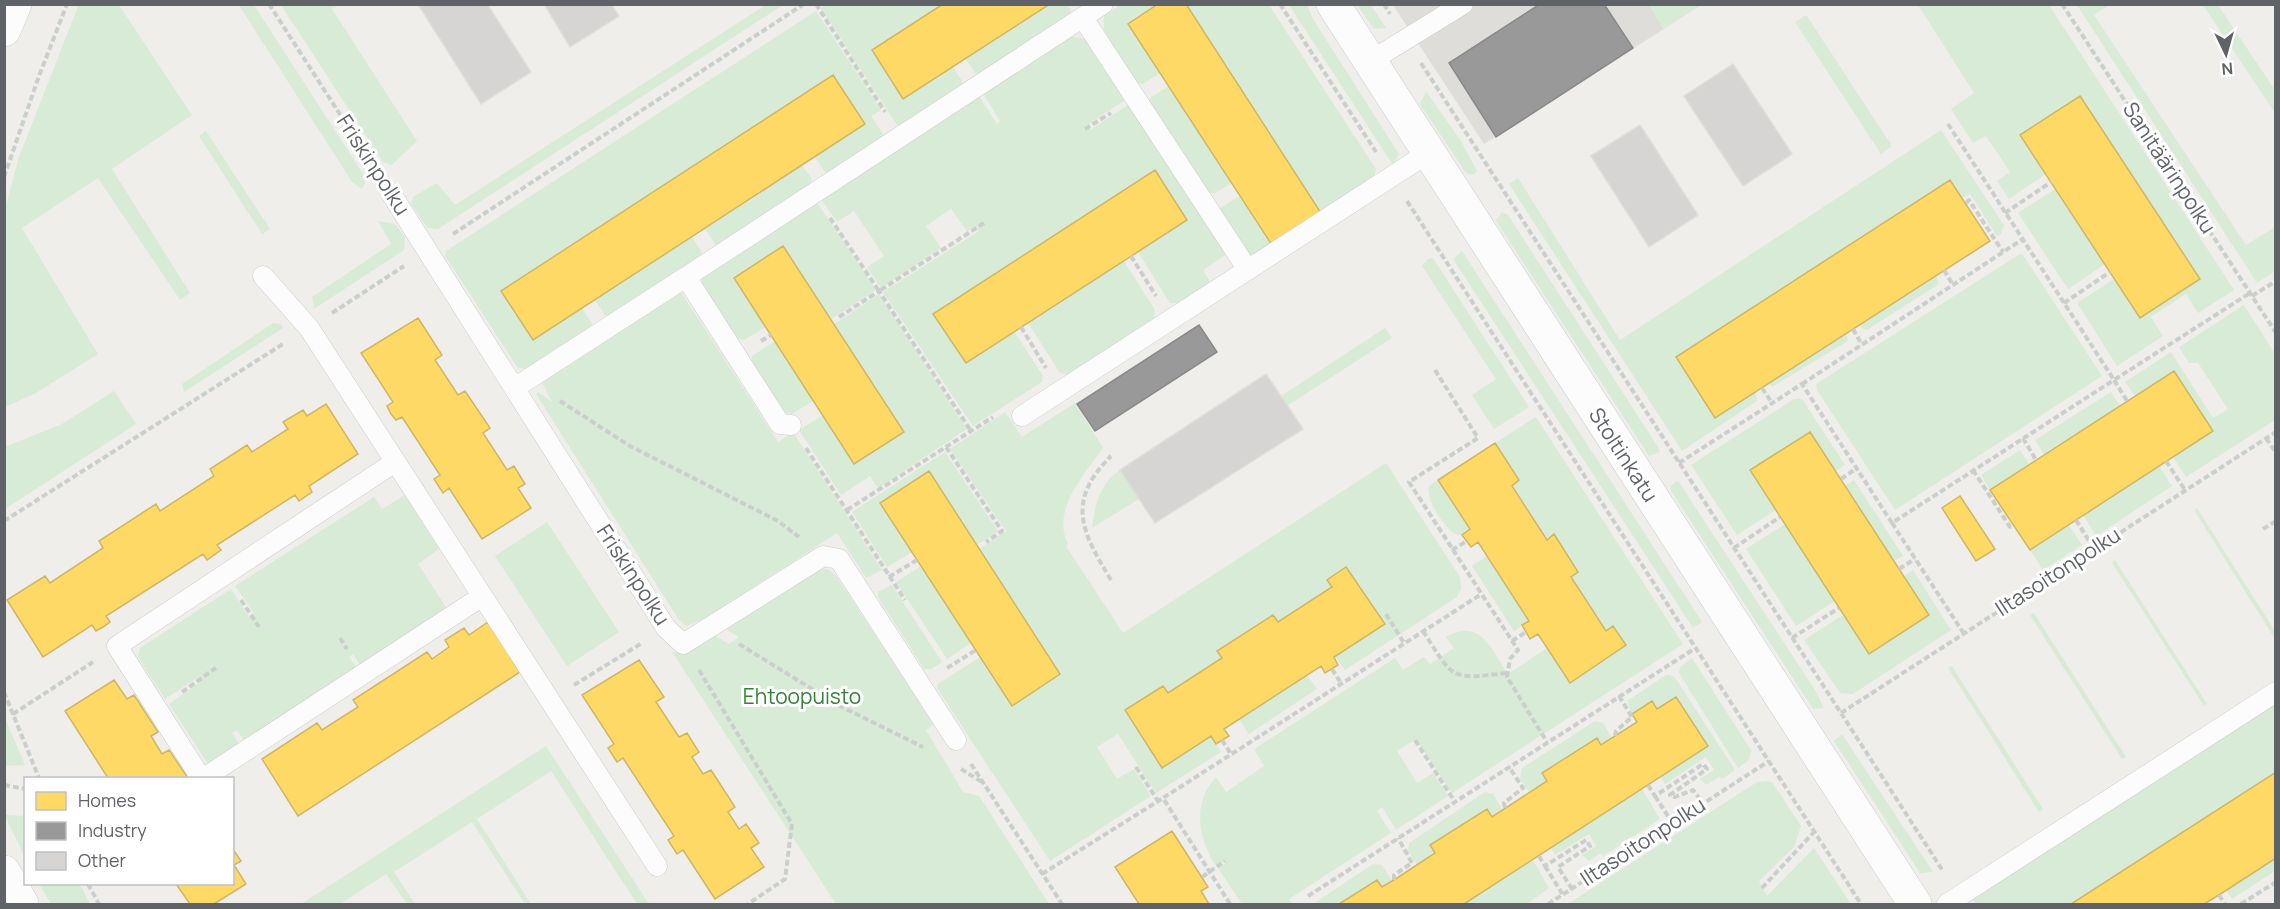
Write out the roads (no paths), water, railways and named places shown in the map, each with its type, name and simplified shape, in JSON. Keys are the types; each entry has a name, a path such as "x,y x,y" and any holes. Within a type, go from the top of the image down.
{"street":[{"path":"4,30 15,4"},
{"name":"Stoltinkatu","path":"1333,4 1915,904"},
{"path":"4,872 22,904"}],"lane":[{"path":"522,383 1103,4"},
{"path":"1369,62 1463,4"},
{"path":"1083,18 1248,270"},
{"path":"1022,416 1428,153"},
{"name":"Friskinpolku","path":"392,195 522,383 666,628 683,644 824,556 839,559 956,740"},
{"path":"263,276 309,328 548,701 657,866"},
{"path":"686,277 780,424 791,425"},
{"path":"202,777 117,646 395,462"},
{"path":"205,777 481,597"},
{"path":"1953,900 2276,692"}],"park label":[{"name":"Ehtoopuisto","path":"802,697"}]}
